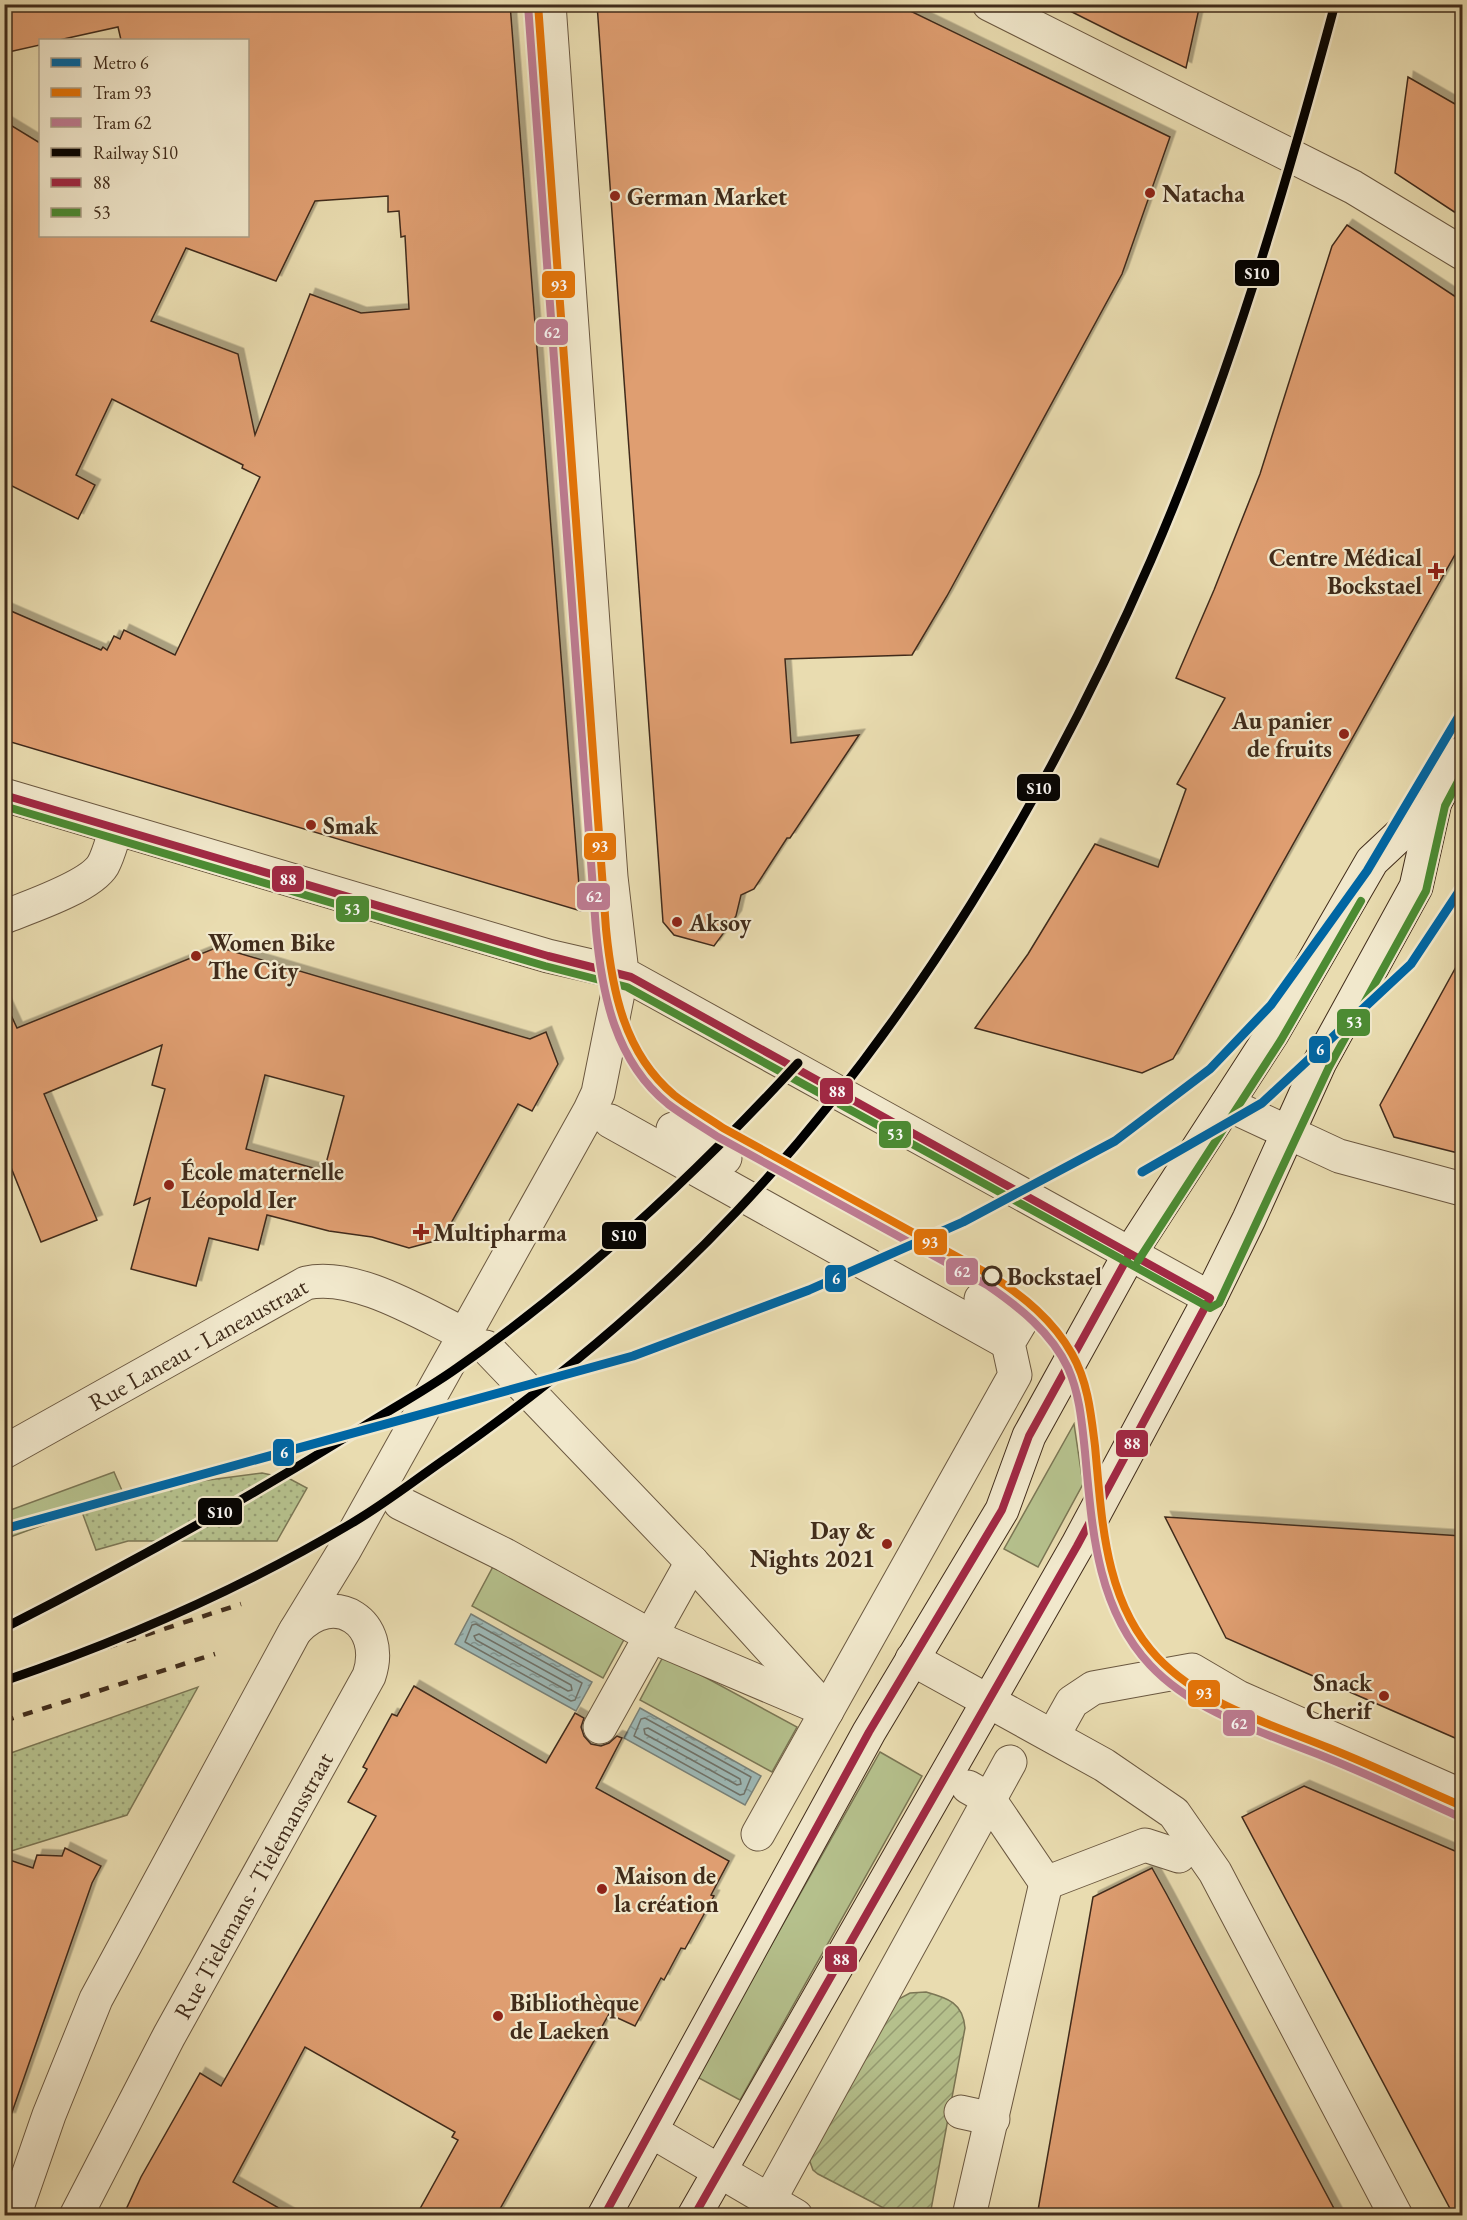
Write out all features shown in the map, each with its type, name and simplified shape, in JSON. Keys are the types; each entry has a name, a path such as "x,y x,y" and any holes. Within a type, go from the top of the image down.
{"street":[{"name":"Rue Tielemans - Tielemansstraat","path":"14,2216 49,2115 96,1999 294,1633 476,1341 598,1093 616,1010 609,971 611,877 549,4"},
{"path":"989,4 1353,186 1462,253"},
{"path":"694,2216 990,1700 1125,1458 1210,1298 1320,1062 1416,887 1435,802 1462,753"},
{"path":"4,795 609,971 1210,1298"},
{"path":"604,2216 869,1732 1002,1510 1029,1436 1129,1254 1279,1022 1372,861 1435,802"},
{"path":"4,917 62,894 95,874 103,865 116,829"},
{"path":"1227,1104 1352,1160 1462,1189"},
{"path":"610,1121 671,1132 725,1158"},
{"path":"671,1132 1018,1327"},
{"name":"Rue Laneau - Laneaustraat","path":"4,1452 306,1283 326,1281 351,1285 476,1341"},
{"path":"981,1299 1018,1327"},
{"path":"758,1834 836,1715 938,1531 1015,1375 1018,1327"},
{"path":"476,1341 692,1562 836,1715"},
{"path":"400,1503 505,1554 651,1636 836,1715"},
{"path":"600,1727 692,1562"},
{"name":"Rue Tielemans - Tielemansstraat","path":"76,2216 169,2036 369,1676 374,1660 373,1643 365,1628 353,1617 337,1612 320,1613 305,1621 294,1633"},
{"path":"912,1659 990,1700 1134,1782 1174,1813 1199,1846 1396,2216"},
{"path":"1053,1736 1072,1702 1093,1688 1192,1670 1238,1697 1462,1796"},
{"path":"777,2186 979,1793 1010,1762"},
{"path":"969,2216 1046,1884 979,1793"},
{"path":"1046,1884 1145,1845 1179,1856"},
{"path":"961,2112 993,2119"},
{"path":"651,2131 796,2216"}],"green space":[{"path":"1074,1424 1083,1484 1038,1567 1004,1549"},
{"path":"114,1472 124,1495 5,1539 5,1512"},
{"path":"262,1473 290,1479 307,1488 277,1541 128,1541 96,1550 82,1512 135,1492"},
{"path":"496,1561 627,1634 603,1678 472,1606"},
{"path":"664,1655 797,1727 772,1772 640,1700"},
{"path":"198,1687 127,1815 5,1853 5,1755"},
{"path":"880,1752 922,1776 740,2100 697,2077"},
{"path":"926,1992 947,1999 958,2007 965,2028 930,2215 897,2215 818,2174 813,2170 809,2159 895,2001 910,1993"}],"water":[{"path":"471,1614 592,1682 576,1711 455,1644"},
{"path":"640,1708 761,1776 745,1805 624,1738"}],"building":[{"path":"4,4 510,4 581,911 4,740 4,608 101,650 103,647 107,650 114,636 120,639 124,630 175,655 260,477 242,468 243,465 112,399 76,475 95,485 78,519 4,482 4,121 39,142 39,237 249,237 249,39 121,39 118,27 64,39 39,39 39,45 4,53","holes":["388,196 388,212 399,211 401,237 405,236 409,309 361,313 310,294 255,435 238,354 151,321 186,248 276,281 315,201"]},
{"path":"597,4 896,4 1170,137 1122,274 947,596 912,655 785,659 791,743 859,735 754,889 741,895 736,916 714,946 674,935 663,922"},
{"path":"1056,4 1200,4 1186,68 1122,37"},
{"path":"1408,77 1462,108 1462,217 1395,173"},
{"path":"1347,225 1462,301 1462,542 1173,1059 1142,1073 975,1028 1028,954 1095,844 1158,867 1186,789 1177,784 1225,698 1176,678 1260,474 1332,246"},
{"name":"École maternelle Léopold Ier","path":"218,947 530,1039 546,1032 558,1064 532,1111 518,1104 442,1239 409,1248 372,1237 329,1231 267,1215 258,1250 209,1238 196,1286 131,1269 150,1198 134,1205 165,1089 152,1085 162,1045 44,1094 97,1220 41,1242 4,1150 4,1000 17,1028","holes":["265,1075 344,1096 324,1171 246,1149"]},
{"path":"1462,956 1462,1154 1394,1137 1380,1105"},
{"path":"1165,1517 1462,1536 1462,1741 1226,1638"},
{"path":"414,1686 546,1763 575,1713 584,1718 581,1727 584,1736 591,1744 601,1746 617,1736 622,1738 596,1788 729,1861 711,1895 714,1896 685,1949 681,1948 664,1980 661,1978 635,2026 609,2014 496,2216 416,2216 458,2140 452,2137 455,2132 305,2047 233,2182 293,2216 123,2216 141,2177 200,2073 221,2086 376,1816 348,1802 367,1769 363,1767 392,1714 397,1716"},
{"path":"1304,1786 1462,1854 1462,2216 1454,2216 1242,1817"},
{"path":"65,1848 101,1866 92,1883 10,2118 4,2117 4,1858 33,1868 37,1855 62,1856"},
{"path":"1152,1868 1338,2216 1037,2216 1093,1897"}],"railway":[{"path":"31,1672 241,1604"},
{"path":"4,1721 215,1654"}],"metro line":[{"name":"6","path":"4,1529 633,1356 809,1290 963,1222 1115,1141 1210,1069 1271,1005 1367,871 1462,711"},
{"name":"6","path":"1142,1172 1262,1103 1411,964 1462,887"}],"tram line":[{"name":"93","path":"538,4 606,929 617,997 632,1040 643,1060 657,1078 686,1104 723,1128 992,1276 1026,1301 1056,1330 1072,1354 1082,1376 1088,1398 1104,1530 1116,1586 1126,1612 1140,1636 1158,1658 1196,1689 1239,1712 1346,1755 1462,1806"},
{"name":"62","path":"528,5 596,930 607,1002 624,1047 635,1068 650,1087 680,1113 718,1137 987,1285 1022,1311 1053,1343 1068,1368 1078,1399 1094,1537 1108,1592 1118,1618 1132,1642 1150,1665 1168,1682 1209,1709 1232,1720 1342,1764 1458,1816"}],"rail line":[{"name":"S10","path":"4,1681 138,1630 269,1569 365,1515 492,1426 566,1369 636,1309 704,1245 800,1140 860,1065 918,986 971,904 1021,819 1068,734 1151,560 1230,355 1275,216 1335,4"},
{"name":"S10","path":"4,1628 229,1507 457,1368 549,1299 636,1224 719,1146 798,1063"}],"transit line":[{"name":"53","path":"4,806 545,966 627,987 1210,1308 1219,1303 1329,1067 1426,891 1445,806 1462,774"},
{"name":"88","path":"4,795 548,956 631,977 1210,1298 1077,1546 694,2216"},
{"name":"53","path":"1138,1261 1281,1040 1361,901"},
{"name":"88","path":"604,2216 869,1732 1002,1510 1029,1436 1129,1255"}],"place":[{"name":"Natacha","path":"1150,193"},
{"name":"German Market","path":"615,196"},
{"name":"Centre Médical Bockstael","path":"1436,571"},
{"name":"Au panier de fruits","path":"1344,734"},
{"name":"Smak","path":"311,825"},
{"name":"Aksoy","path":"677,922"},
{"name":"Women Bike The City","path":"196,956"},
{"name":"École maternelle Léopold Ier","path":"169,1185"},
{"name":"Multipharma","path":"421,1232"},
{"name":"Bockstael","path":"992,1276"},
{"name":"Day & Nights 2021","path":"887,1544"},
{"name":"Snack Cherif","path":"1384,1696"},
{"name":"Maison de la création","path":"602,1889"},
{"name":"Bibliothèque de Laeken","path":"498,2016"}]}
